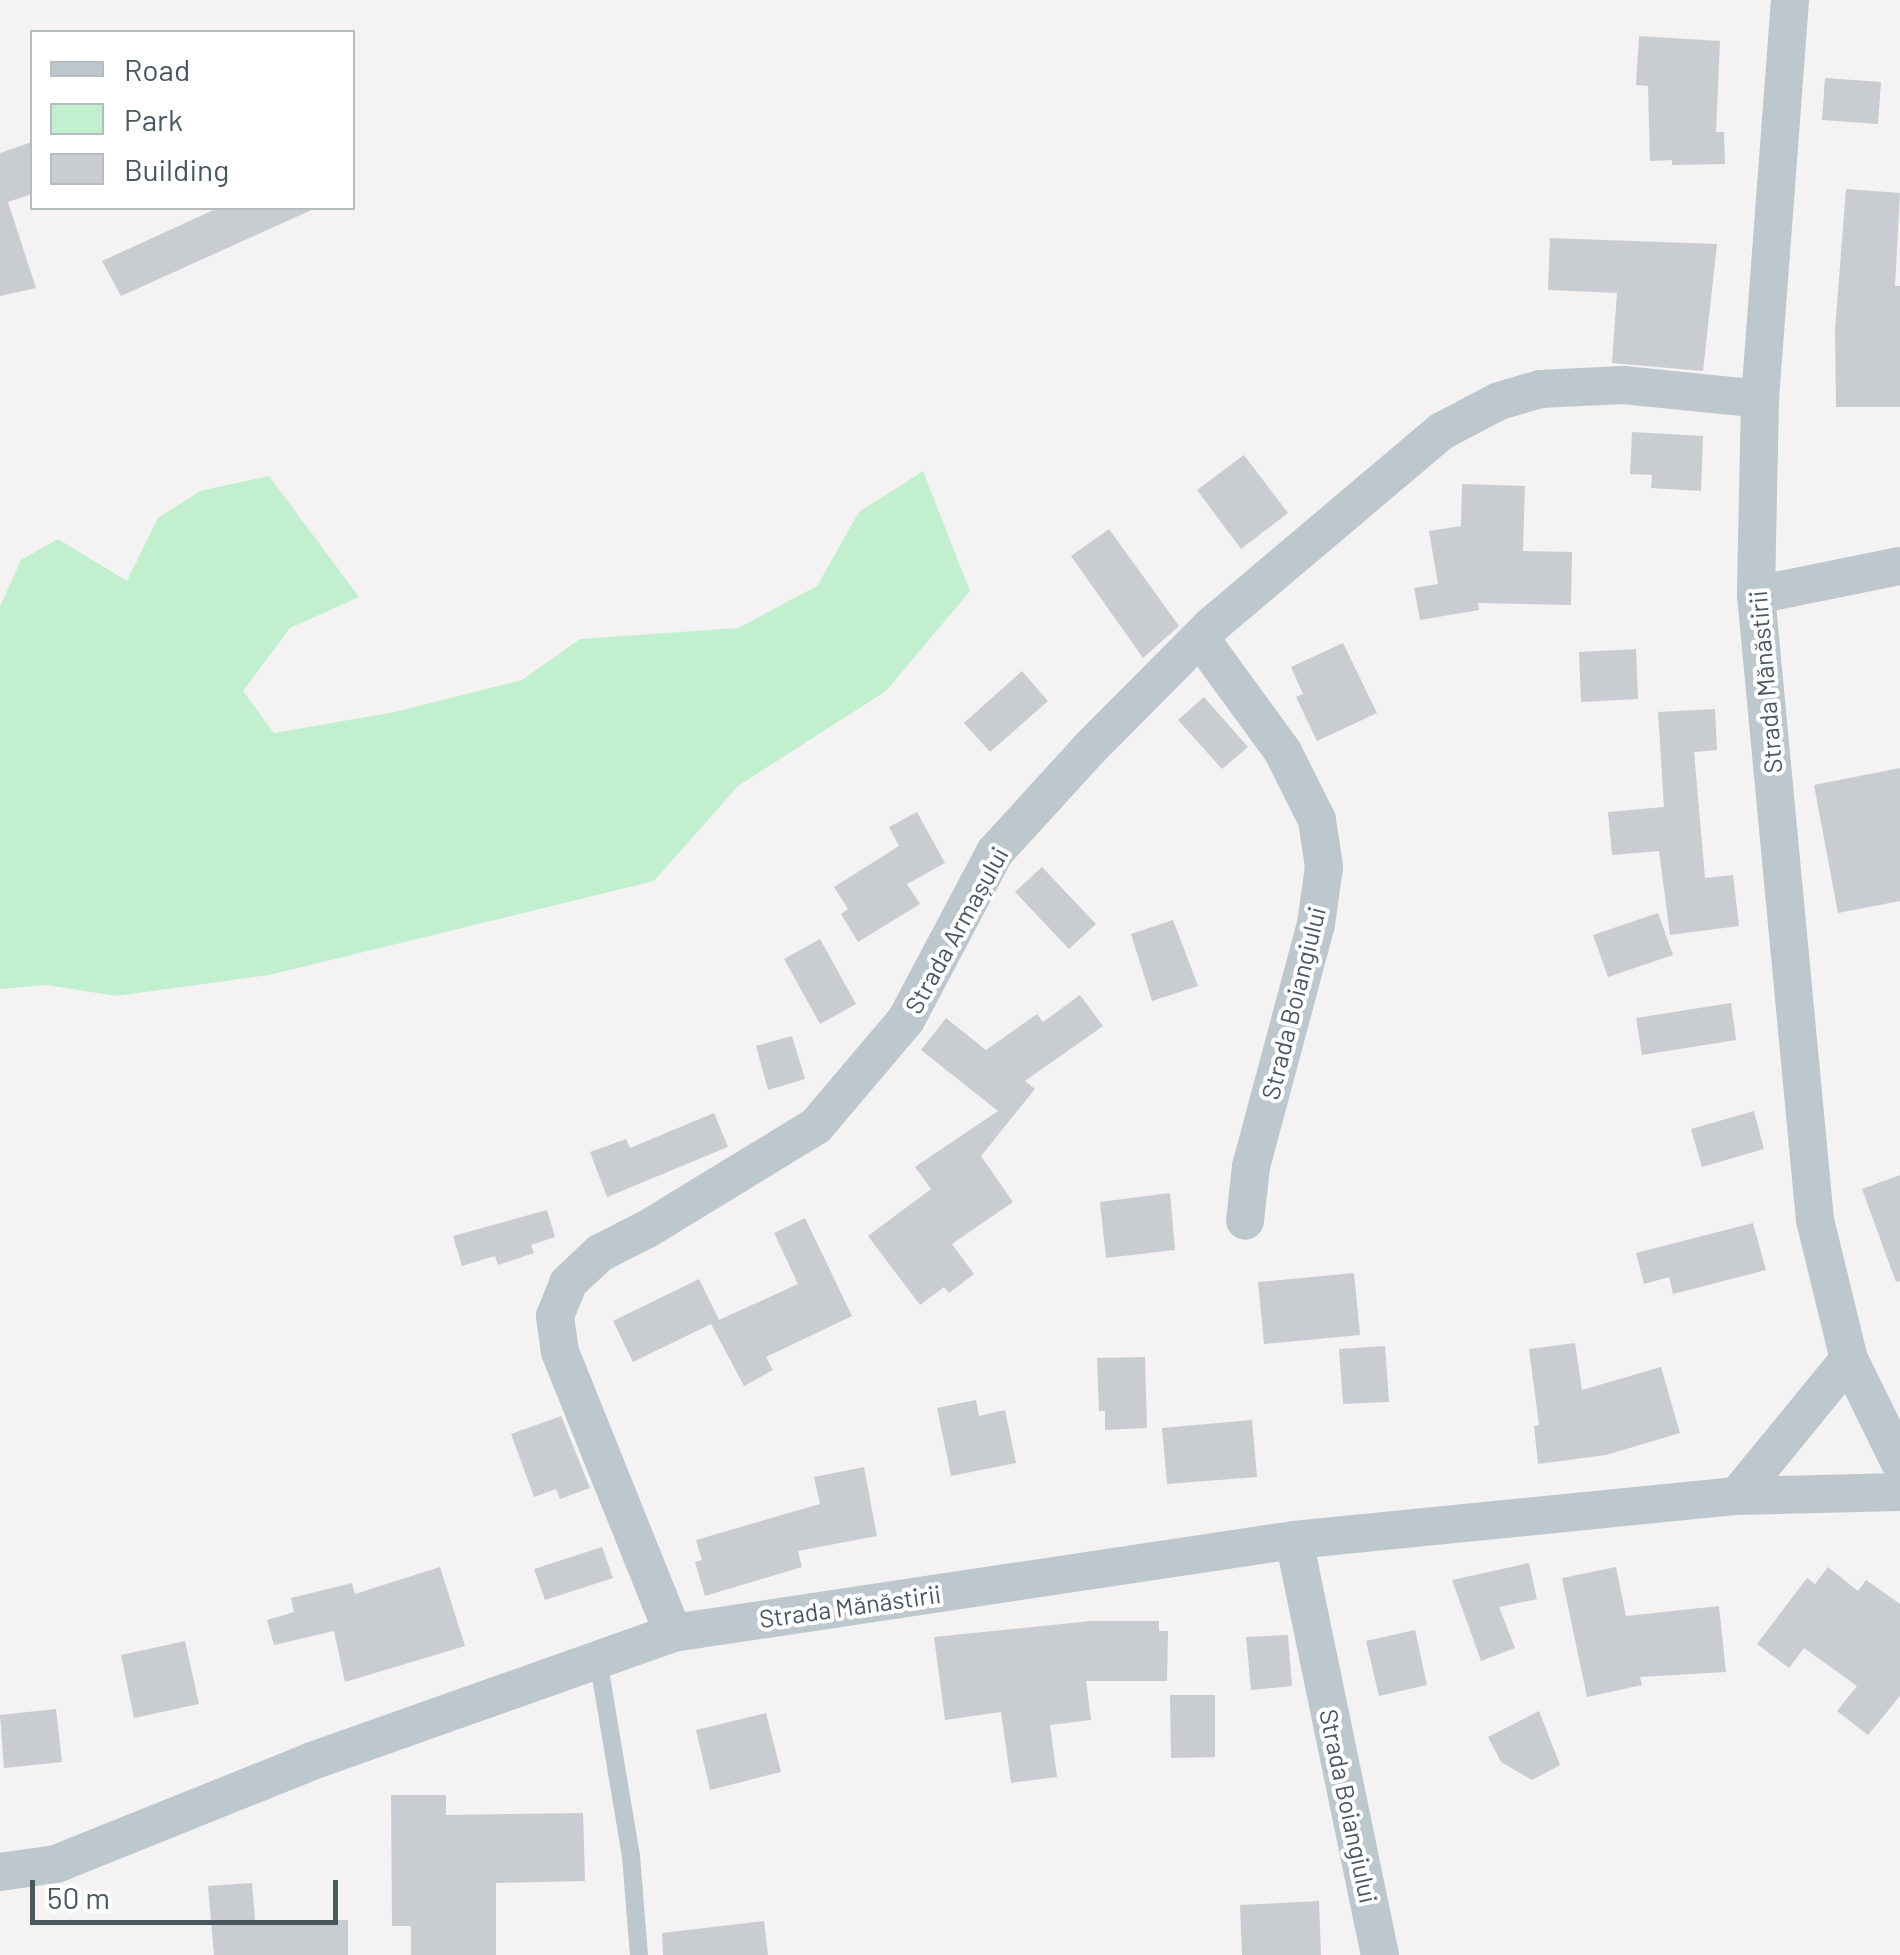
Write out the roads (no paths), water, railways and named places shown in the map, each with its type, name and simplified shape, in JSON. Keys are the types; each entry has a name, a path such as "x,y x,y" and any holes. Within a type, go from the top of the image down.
{"street":[{"name":"Strada Mănăstirii","path":"1790,0 1760,398 1756,595 1814,1220 1849,1359 1900,1463"},
{"name":"Strada Armașului","path":"672,1632 560,1352 555,1316 568,1283 600,1253 650,1228 816,1126 906,1020 995,852 1090,748 1200,638 1442,431 1499,401 1540,389 1583,385 1760,398"},
{"path":"1756,595 1900,566"},
{"name":"Strada Boiangiului","path":"1200,638 1283,752 1317,820 1324,867 1316,924 1252,1166 1245,1221"},
{"path":"1737,1496 1849,1359"},
{"name":"Strada Mănăstirii","path":"0,1872 56,1864 312,1762 672,1632 1294,1540 1737,1496 1900,1492"},
{"name":"Strada Boiangiului","path":"1294,1540 1380,1955"}],"lane":[{"path":"598,1659 631,1856 639,1955"}]}
